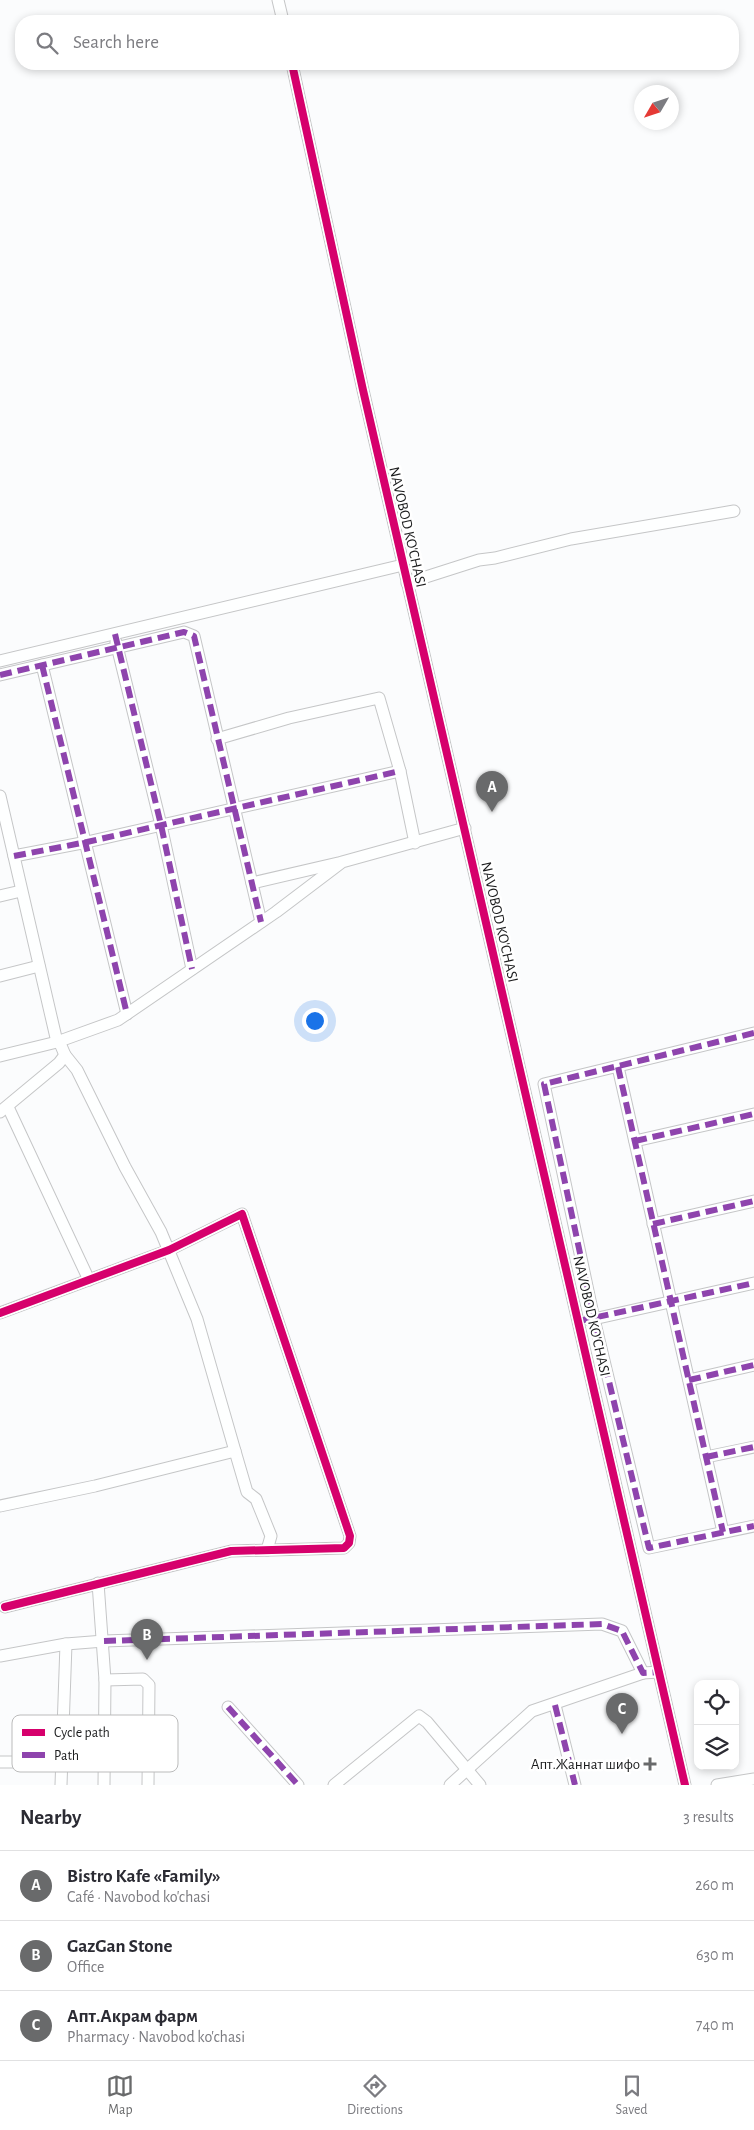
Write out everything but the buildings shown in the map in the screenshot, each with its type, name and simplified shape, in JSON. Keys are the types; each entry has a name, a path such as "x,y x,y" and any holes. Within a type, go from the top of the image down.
{"street":[{"path":"279,0 282,15"},
{"name":"NAVOBOD KO'CHASI","path":"293,70 407,583 685,1785"},
{"path":"407,583 479,560 495,558 571,539 734,512"},
{"path":"0,662 403,565"},
{"path":"0,675 190,632 194,636 217,738 236,808 261,922"},
{"path":"115,634 161,825 192,969"},
{"path":"42,665 87,842 127,1014"},
{"path":"217,738 289,718 379,698 400,771 415,843"},
{"path":"14,856 87,842 400,771"},
{"path":"0,796 2,811 58,1041 65,1055 77,1070 169,1250 197,1319 247,1492 256,1499 271,1536 267,1550"},
{"path":"252,883 342,862 464,828"},
{"path":"0,1056 58,1041 118,1020 261,922 342,862"},
{"path":"0,896 21,891"},
{"path":"0,976 39,966"},
{"path":"754,1033 544,1084 594,1319 649,1548 754,1526"},
{"path":"65,1055 4,1109 89,1280"},
{"path":"618,1067 723,1532"},
{"path":"635,1141 754,1114"},
{"path":"653,1224 754,1201"},
{"path":"0,1313 169,1250 242,1214 350,1536 349,1543 344,1548 231,1551 5,1607"},
{"path":"579,1321 754,1283"},
{"path":"689,1380 754,1365"},
{"path":"706,1457 754,1446"},
{"path":"0,1506 95,1486 235,1451"},
{"path":"98,1583 104,1641 105,1715"},
{"path":"0,1656 66,1644 104,1641 602,1624 622,1631 643,1673"},
{"path":"64,1715 66,1644"},
{"path":"450,1785 532,1712 643,1673 659,1672"},
{"path":"105,1680 143,1679 149,1685 149,1715"},
{"path":"555,1705 575,1785"},
{"path":"228,1707 298,1785"},
{"path":"334,1785 419,1716 427,1722 480,1785"},
{"path":"61,1785 62,1772"},
{"path":"104,1772 104,1785"},
{"path":"148,1772 148,1785"},
{"path":"716,1785 754,1779"}],"marked path":[{"path":"0,675 184,632 194,636 261,922"},
{"path":"115,634 161,825 192,969"},
{"path":"42,665 127,1014"},
{"path":"14,856 87,842 400,771"},
{"path":"754,1033 544,1084 594,1319 649,1548 754,1526"},
{"path":"618,1067 723,1532"},
{"path":"635,1141 754,1114"},
{"path":"653,1224 754,1201"},
{"path":"579,1321 754,1283"},
{"path":"689,1380 754,1365"},
{"path":"706,1457 754,1447"},
{"path":"104,1641 602,1624 622,1631 643,1673 659,1672"},
{"path":"555,1705 575,1785"},
{"path":"228,1707 298,1785"}],"cycle path":[{"path":"293,70 363,390 685,1785"},
{"path":"0,1313 169,1250 242,1214 350,1536 349,1543 344,1548 231,1551 5,1607"}],"place":[{"name":"Bistro Kafe «Family»","path":"492,812"},
{"name":"GazGan Stone","path":"147,1660"},
{"name":"Апт.Акрам фарм","path":"622,1734"},
{"name":"Апт.Жаннат шифо","path":"650,1764"}]}
